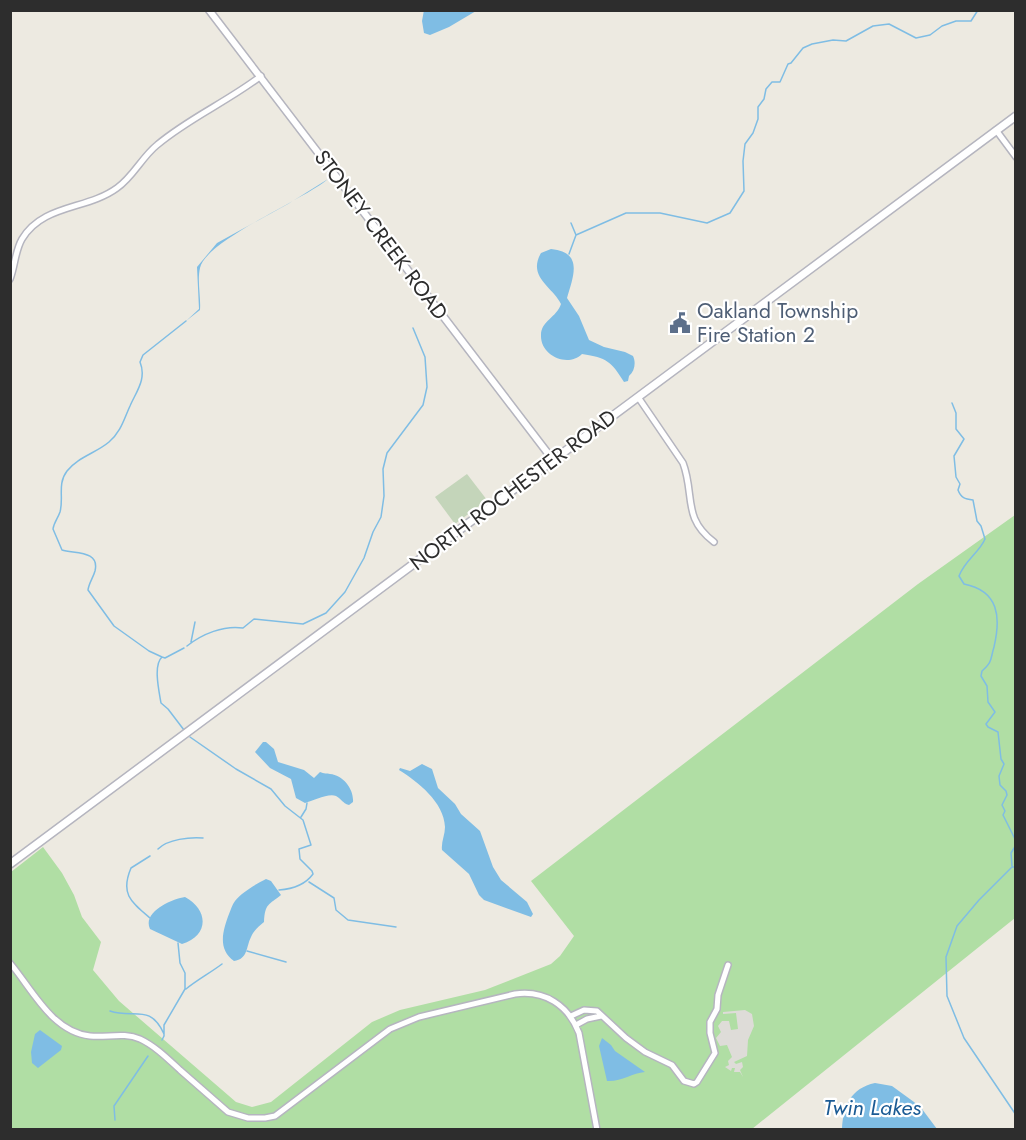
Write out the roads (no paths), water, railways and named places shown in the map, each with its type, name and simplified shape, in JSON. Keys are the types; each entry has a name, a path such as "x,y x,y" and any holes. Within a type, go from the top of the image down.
{"main road":[{"name":"NORTH ROCHESTER ROAD","path":"10,864 1016,116"}],"street":[{"name":"STONEY CREEK ROAD","path":"209,10 553,460"},
{"path":"10,279 21,241 38,222 61,209 102,196 115,189 157,145 261,76"},
{"path":"996,130 1016,157"},
{"path":"638,397 683,463 688,475 690,509 704,534 714,542"},
{"path":"10,963 62,1025 88,1036 123,1035 139,1038 159,1050 228,1112 248,1118 265,1118 279,1114 381,1034 398,1025 419,1017 526,992 541,995 556,1002 571,1016 576,1025 597,1130"},
{"path":"571,1016 581,1011 597,1011 636,1046 672,1065 686,1082 694,1084 715,1053 710,1022 717,1009 718,995 728,965"},
{"path":"576,1025 586,1019 601,1016"}],"water":[{"path":"424,10 476,11 430,35 424,33 422,21"},
{"path":"257,221 206,257 199,273 200,310 186,321 199,309 197,267 217,243"},
{"path":"551,249 561,251 572,260 574,266 567,298 579,316 589,340 633,356 633,372 628,381 624,382 612,365 603,359 582,354 570,360 563,360 556,358 545,349 542,342 542,330 561,304 543,281 537,269 541,253"},
{"path":"263,742 274,749 278,762 304,770 314,778 320,772 339,777 350,788 353,802 349,805 333,795 305,803 296,798 291,779 270,768 255,752"},
{"path":"422,764 432,769 438,788 480,831 493,867 501,880 527,902 533,914 531,917 484,900 479,895 469,874 442,850 445,827 440,809 422,787 399,770 400,768 410,771"},
{"path":"266,879 271,881 281,895 267,908 264,922 252,935 242,958 234,961 223,945 225,926 231,909 241,894"},
{"path":"185,897 193,902 202,915 203,922 197,935 182,944 150,929 150,917 154,912 173,900"},
{"path":"40,1030 62,1046 61,1050 38,1068 32,1063 31,1052 35,1034"},
{"path":"602,1038 615,1051 645,1072 607,1081 599,1046"},
{"name":"Twin Lakes","path":"875,1083 892,1086 914,1102 937,1129 842,1129 844,1113 850,1099 860,1089"}],"waterway":[{"path":"576,235 626,213 660,213 707,223 730,213 744,191 745,144 753,133 758,119 758,107 764,99 766,89 772,82 780,82 788,64 803,48 833,40 846,41 873,26 889,24 916,38 930,35 942,26 956,21 971,21 978,10"},
{"path":"569,254 576,235 571,223"},
{"path":"162,657 149,651 114,626 88,590 95,571 94,559 85,554 62,550 53,529 60,512 61,486 67,471 76,462 104,446 116,434 140,385 142,374 140,362 143,355 186,321"},
{"path":"187,646 213,631 243,628 254,619 303,624 326,613 345,592 364,558 381,517 384,496 383,469 387,453 423,405 427,387 425,357 413,328"},
{"path":"952,403 956,413 956,429 964,439 954,456 956,477 960,484 958,490 964,498 973,500 977,521 985,539 959,576 964,584 976,587 991,599 997,616 996,636 991,658 981,676 987,686 988,702 995,712 986,724 998,732 1001,759 1004,764 999,776 1000,785 1007,795 1002,805 1005,811 1003,815 1016,841"},
{"path":"191,642 195,622"},
{"path":"184,648 165,658 162,657 157,672 161,703 184,730"},
{"path":"190,737 236,769 271,789 285,806 303,820 311,845 299,849 300,859 313,874 298,886 279,890"},
{"path":"301,817 307,803"},
{"path":"158,849 173,841 203,838"},
{"path":"1012,866 1011,853 1016,845"},
{"path":"150,856 131,868 127,885 129,897 150,918"},
{"path":"1016,867 1012,867 957,926 946,957 947,996 964,1038 1016,1115"},
{"path":"309,882 334,898 336,910 348,920 396,927"},
{"path":"162,1040 164,1025 185,989 185,973 180,963 178,943"},
{"path":"247,951 286,962"},
{"path":"186,989 222,964"},
{"path":"110,1011 147,1015 159,1024 164,1034"},
{"path":"115,1120 114,1106 148,1056"}],"place":[{"name":"Oakland Township Fire Station 2","path":"680,323"}]}
